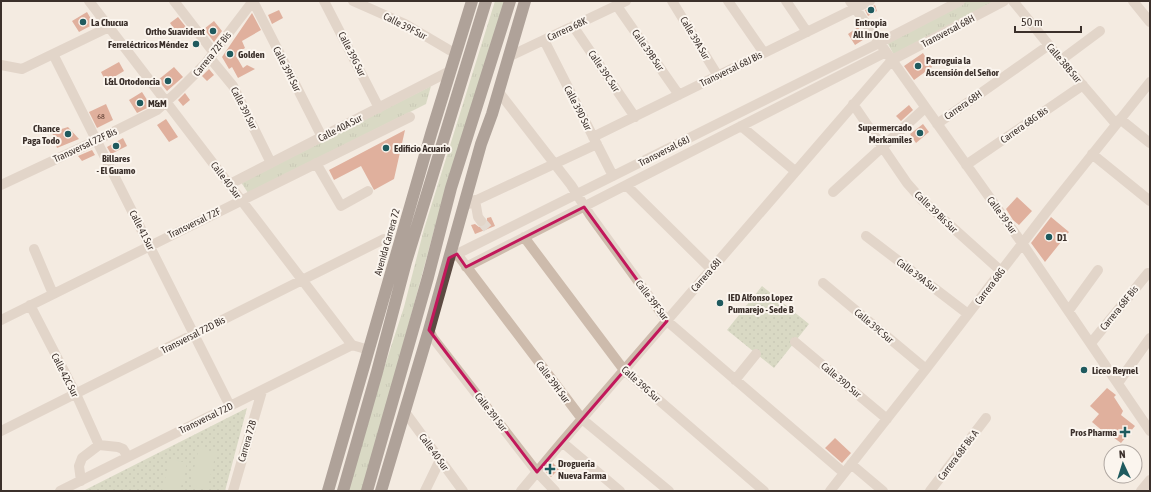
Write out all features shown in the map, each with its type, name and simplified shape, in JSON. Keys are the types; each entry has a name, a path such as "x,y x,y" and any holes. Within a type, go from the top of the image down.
{"highway":[{"name":"Avenida Carrera 72","path":"328,491 405,222 472,1"},
{"path":"343,491 411,247 486,1"},
{"path":"366,491 428,277 447,203 510,1"},
{"path":"381,491 429,330 453,256 462,210 525,1"},
{"path":"466,141 492,114"},
{"path":"371,491 373,470"}],"street":[{"name":"Calle 40 Sur","path":"89,1 352,345"},
{"name":"Calle 39I Sur","path":"174,1 233,86 271,163"},
{"name":"Carrera 72F Bis","path":"166,102 197,73 253,1"},
{"name":"Calle 39H Sur","path":"253,1 322,137"},
{"name":"Calle 39G Sur","path":"324,1 379,108"},
{"name":"Calle 39F Sur","path":"353,1 405,24 456,54"},
{"name":"Carrera 68K","path":"508,57 626,1"},
{"name":"Calle 39A Sur","path":"672,1 718,76"},
{"path":"728,1 764,53"},
{"path":"786,1 807,32"},
{"name":"Transversal 68J Bis","path":"462,210 475,200 554,164 635,117 807,32 852,5 870,1"},
{"name":"Transversal 68H","path":"879,43 960,1"},
{"name":"Transversal 68H","path":"889,56 1004,1"},
{"name":"Calle 38B Sur","path":"1013,1 1083,85 1118,121 1150,143"},
{"path":"1139,3 1150,22"},
{"name":"Calle 39 Sur","path":"852,5 1069,310 1150,431"},
{"name":"Calle 39B Sur","path":"616,6 679,95"},
{"name":"Calle 39C Sur","path":"573,26 635,117"},
{"path":"1,65 22,69 109,27"},
{"path":"1061,60 1100,31"},
{"name":"Calle 39D Sur","path":"544,40 613,176"},
{"name":"Transversal 68J","path":"453,256 485,226 577,194 879,43"},
{"name":"Carrera 68H","path":"936,124 1049,45"},
{"name":"Calle 41 Sur","path":"53,54 230,406"},
{"name":"Transversal 68J","path":"466,267 741,126 889,56"},
{"name":"Carrera 68I","path":"521,491 853,104 889,56"},
{"name":"Calle 40A Sur","path":"230,184 450,71"},
{"name":"Carrera 68G","path":"830,491 926,369 1022,243 1150,82"},
{"name":"Carrera 68G Bis","path":"966,165 1083,85"},
{"name":"Calle 39F Sur","path":"498,92 577,194 584,207 667,321 844,473"},
{"name":"Transversal 72F Bis","path":"1,185 147,116 166,102"},
{"name":"Calle 39 Bis Sur","path":"853,104 908,183 922,200 1001,271"},
{"path":"833,192 925,108"},
{"name":"Transversal 72F","path":"1,320 410,117"},
{"path":"741,126 795,171"},
{"path":"1092,154 1150,201"},
{"path":"316,163 341,206 368,192"},
{"path":"626,185 711,270"},
{"path":"475,200 485,226"},
{"path":"462,210 485,226"},
{"name":"Calle 39A Sur","path":"866,236 968,314"},
{"name":"Calle 39G Sur","path":"524,237 624,370 764,491"},
{"name":"Transversal 72D Bis","path":"1,431 384,239"},
{"path":"34,250 53,294"},
{"name":"Calle 39H Sur","path":"453,256 466,267 582,419 669,491"},
{"path":"1069,310 1098,270"},
{"name":"Carrera 68F Bis","path":"1091,343 1148,273"},
{"name":"Calle 39C Sur","path":"823,283 926,369"},
{"name":"Calle 42C Sur","path":"30,305 76,394 99,445"},
{"name":"Calle 39I Sur","path":"429,330 433,338 537,472 555,491"},
{"path":"1118,383 1150,338"},
{"name":"Calle 39D Sur","path":"795,342 887,419"},
{"path":"352,345 369,350"},
{"name":"Transversal 72D","path":"60,491 352,345"},
{"path":"735,380 756,354"},
{"name":"Carrera 72B","path":"233,491 262,391"},
{"name":"Calle 40 Sur","path":"404,412 463,491"},
{"name":"Carrera 68F Bis A","path":"930,491 986,418"},
{"path":"562,442 620,491"},
{"path":"81,480 79,466 82,458 99,445 123,449 128,457"},
{"path":"425,491 440,460"},
{"path":"851,464 883,491"},
{"path":"1141,491 1150,480"}],"highlighted area":[{"path":"584,207 667,321 537,472 429,330 449,258 457,254 466,267"}],"green space":[{"path":"495,1 505,1 434,230 362,491 347,491 371,408 404,307 424,229"},
{"path":"966,1 998,1 894,55 887,42"},
{"path":"431,86 426,104 248,193 241,182"},
{"path":"762,286 809,324 774,368 727,330"},
{"path":"247,408 225,491 83,491"},
{"path":"199,448 216,453 207,490 190,485"},
{"path":"170,459 187,463 180,491 162,491"}],"building":[{"name":"Entropia All In One","path":"875,5 877,11 868,16 865,10"},
{"path":"279,10 283,18 272,24 268,15"},
{"name":"La Chucua","path":"87,12 94,24 79,32 72,21"},
{"path":"252,13 261,30 242,41 245,48 236,56 243,68 247,65 255,69 238,78 232,67 229,69 222,57"},
{"path":"178,17 186,27 177,33 170,23"},
{"name":"Ortho Suavident","path":"214,21 222,31 214,42 204,29"},
{"path":"858,27 866,38 855,45 848,34"},
{"name":"Parroguia la Ascensión del Señor","path":"923,53 932,67 914,80 904,66"},
{"path":"119,62 124,71 106,82 101,72"},
{"name":"L&L Ortodoncia","path":"174,67 183,77 167,91 158,80"},
{"path":"209,69 214,75 207,81 202,76"},
{"name":"M&M","path":"142,92 151,106 137,113 129,100"},
{"path":"185,93 190,100 183,106 178,100"},
{"path":"106,104 113,120 97,128 89,112"},
{"path":"909,105 913,110 901,121 896,116"},
{"path":"166,119 178,137 169,142 157,125"},
{"name":"Supermercado Merkamiles","path":"923,124 929,132 916,143 910,134"},
{"path":"68,127 79,139 57,148 52,132"},
{"name":"Edificio Acuario","path":"405,130 394,179 374,190 361,166 334,180 329,170"},
{"name":"Billares - El Guamo","path":"123,138 127,146 111,154 107,147"},
{"path":"92,150 95,155 82,161 78,156"},
{"path":"1017,197 1032,211 1019,225 1013,220 1006,209"},
{"path":"491,217 495,226 475,234 471,225 475,224 479,227 485,226 487,223 487,218"},
{"name":"D1","path":"1051,217 1069,232 1045,262 1031,243"},
{"path":"1107,388 1116,395 1114,397 1123,411 1121,415 1135,426 1121,443 1106,432 1105,433 1092,422 1099,414 1090,406"},
{"path":"835,438 851,453 842,463 825,448"},
{"path":"553,463 559,469 551,477 546,472"}],"tunnel":[{"path":"481,221 488,229"}],"place":[{"name":"Entropia All In One","path":"871,10"},
{"name":"La Chucua","path":"83,22"},
{"name":"Ortho Suavident","path":"213,31"},
{"name":"Ferreléctricos Méndez","path":"196,44"},
{"name":"Golden","path":"230,54"},
{"name":"Parroguia la Ascensión del Señor","path":"918,66"},
{"name":"L&L Ortodoncia","path":"168,81"},
{"name":"M&M","path":"140,103"},
{"name":"Supermercado Merkamiles","path":"920,133"},
{"name":"Chance Paga Todo","path":"68,134"},
{"name":"Billares - El Guamo","path":"116,146"},
{"name":"Edificio Acuario","path":"386,148"},
{"name":"D1","path":"1049,237"},
{"name":"IED Alfonso Lopez Pumarejo - Sede B","path":"720,303"},
{"name":"Liceo Reynel","path":"1084,370"},
{"name":"Pros Pharma","path":"1125,432"},
{"name":"Drogueria Nueva Farma","path":"550,469"}]}
